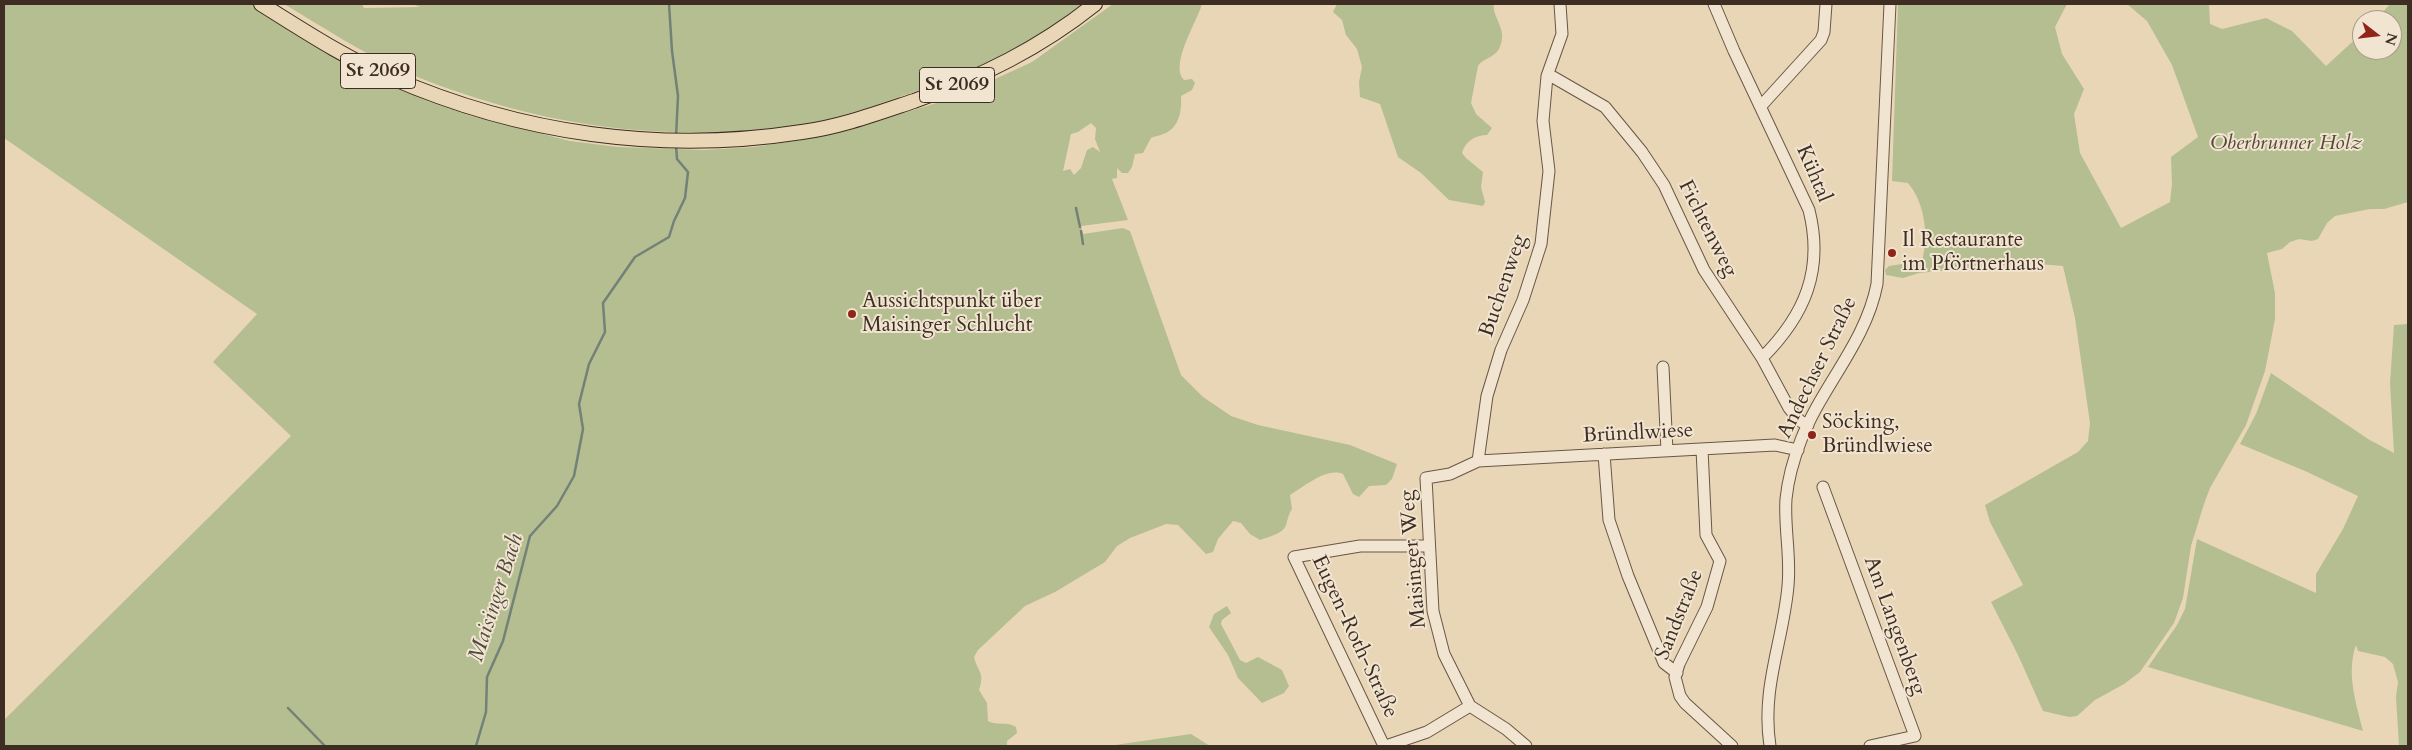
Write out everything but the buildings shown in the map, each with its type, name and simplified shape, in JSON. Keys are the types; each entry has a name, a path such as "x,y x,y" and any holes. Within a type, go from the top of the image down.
{"main road":[{"name":"St 2069","path":"262,4 332,47 388,77 444,99 504,118 581,134 652,141 739,139 802,132 876,114 953,87 1020,56 1095,4"}],"street":[{"name":"Buchenweg","path":"1478,461 1487,396 1501,350 1523,300 1541,244 1549,171 1543,121 1547,76 1562,34 1560,4"},
{"name":"Kühtal","path":"1714,4 1734,51 1809,210 1813,227 1815,262 1811,280 1801,305 1774,345 1762,358"},
{"path":"1761,106 1821,40 1824,32 1826,4"},
{"name":"Andechser Straße","path":"1770,746 1767,707 1772,665 1789,584 1786,498 1798,450 1808,425 1873,305 1879,257 1890,4"},
{"name":"Fichtenweg","path":"1547,76 1553,77 1605,107 1642,152 1664,184 1704,270 1762,358 1789,408 1800,421 1808,425"},
{"path":"1664,367 1666,451"},
{"name":"Bründlwiese","path":"1478,461 1774,445 1798,450"},
{"name":"Sandstraße","path":"1702,449 1706,536 1720,561 1706,607 1676,673 1677,688 1685,704 1732,746"},
{"path":"1604,454 1609,520 1616,542 1664,663 1676,673"},
{"name":"Maisinger Weg","path":"1470,706 1444,654 1433,611 1426,478 1450,474 1478,461"},
{"name":"Am Langenberg","path":"1823,487 1917,741 1870,746"},
{"name":"Eugen-Roth-Straße","path":"1385,746 1294,557 1360,546 1429,546"},
{"path":"1385,746 1427,732 1470,706 1506,729 1526,746"}],"green space":[{"path":"4,4 251,4 377,79 430,102 471,116 570,141 618,147 704,150 754,147 802,140 878,121 956,97 1032,62 1113,4 1202,4 1186,43 1180,64 1180,73 1184,80 1192,79 1195,83 1192,90 1181,96 1181,108 1176,124 1168,132 1151,138 1143,153 1135,154 1132,167 1128,173 1122,173 1117,168 1117,178 1112,179 1128,220 1081,226 1083,234 1123,228 1130,231 1181,375 1203,397 1231,416 1258,425 1350,445 1397,464 1392,479 1386,485 1369,486 1359,497 1353,494 1343,474 1330,473 1322,475 1290,495 1292,509 1282,531 1260,540 1250,534 1241,523 1233,521 1218,539 1213,552 1206,554 1178,525 1166,524 1130,538 1117,546 1105,562 1055,592 1025,606 978,650 974,657 981,676 979,690 987,703 988,721 1016,727 1017,733 1007,741 1007,746 4,746 4,720 291,436 213,362 257,314 4,138","holes":["1091,123 1096,128 1095,139 1100,152 1093,147 1087,150 1081,168 1074,175 1070,169 1063,171 1071,134 1078,132"]},
{"path":"284,4 362,4 364,8 420,7 412,4 1082,4 1018,49 984,66 933,86 842,116 801,125 750,131 699,133 648,131 598,126 499,105 451,90 388,64"},
{"path":"1337,4 1494,4 1502,42 1497,52 1478,66 1471,103 1476,114 1492,128 1487,135 1479,136 1468,142 1462,153 1483,172 1481,187 1485,202 1483,206 1449,200 1421,173 1398,157 1380,104 1360,97 1359,82 1362,67 1357,49 1346,35 1342,20 1333,12"},
{"name":"Oberbrunner Holz","path":"1898,4 2067,4 2055,27 2062,54 2084,89 2074,114 2080,153 2121,228 2170,202 2172,184 2171,157 2198,137 2172,65 2147,21 2127,4 2209,4 2210,24 2222,29 2266,18 2292,31 2326,66 2352,42 2352,60 2402,60 2402,10 2385,10 2390,4 2408,4 2408,202 2384,209 2370,209 2335,216 2327,223 2318,239 2312,241 2299,239 2290,242 2282,249 2267,253 2275,293 2275,319 2265,371 2246,425 2210,488 2204,504 2191,546 2183,598 2174,623 2140,672 2124,684 2095,700 2077,716 2069,717 2043,711 2018,655 1991,602 2023,585 1990,522 1985,505 2078,452 2088,441 2090,423 2075,318 2063,266 2027,263 1919,273 1903,278 1886,275 1885,270 1889,266 1922,261 1925,241 1922,210 1914,191 1908,183 1892,181"},
{"path":"2408,324 2408,746 2399,745 2396,697 2398,682 2393,664 2385,657 2358,651 2356,645 2353,656 2352,677 2363,731 2148,667 2177,625 2185,609 2197,539 2316,593 2316,574 2343,529 2358,496 2305,471 2240,444 2256,414 2271,373 2368,439 2394,453 2390,383 2394,325"},
{"path":"1227,606 1231,613 1222,620 1221,624 1240,660 1246,663 1258,657 1282,670 1289,686 1284,693 1262,703 1238,678 1228,655 1209,627 1214,614"},
{"path":"1191,734 1210,746 1108,746"}],"waterway":[{"name":"Maisinger Bach","path":"669,4 672,51 678,96 676,137"},
{"name":"Maisinger Bach","path":"476,746 486,712 487,677 503,641 530,536 557,506 574,476 583,429 579,404 589,364 605,332 603,303 635,257 669,237 685,198 688,172 677,159 676,145"},
{"path":"1076,208 1080,227"},
{"path":"1081,231 1083,244"},
{"path":"288,708 325,746"}],"place":[{"name":"Il Restaurante im Pförtnerhaus","path":"1892,253"},
{"name":"Aussichtspunkt über Maisinger Schlucht","path":"852,314"},
{"name":"Söcking, Bründlwiese","path":"1812,435"}]}
